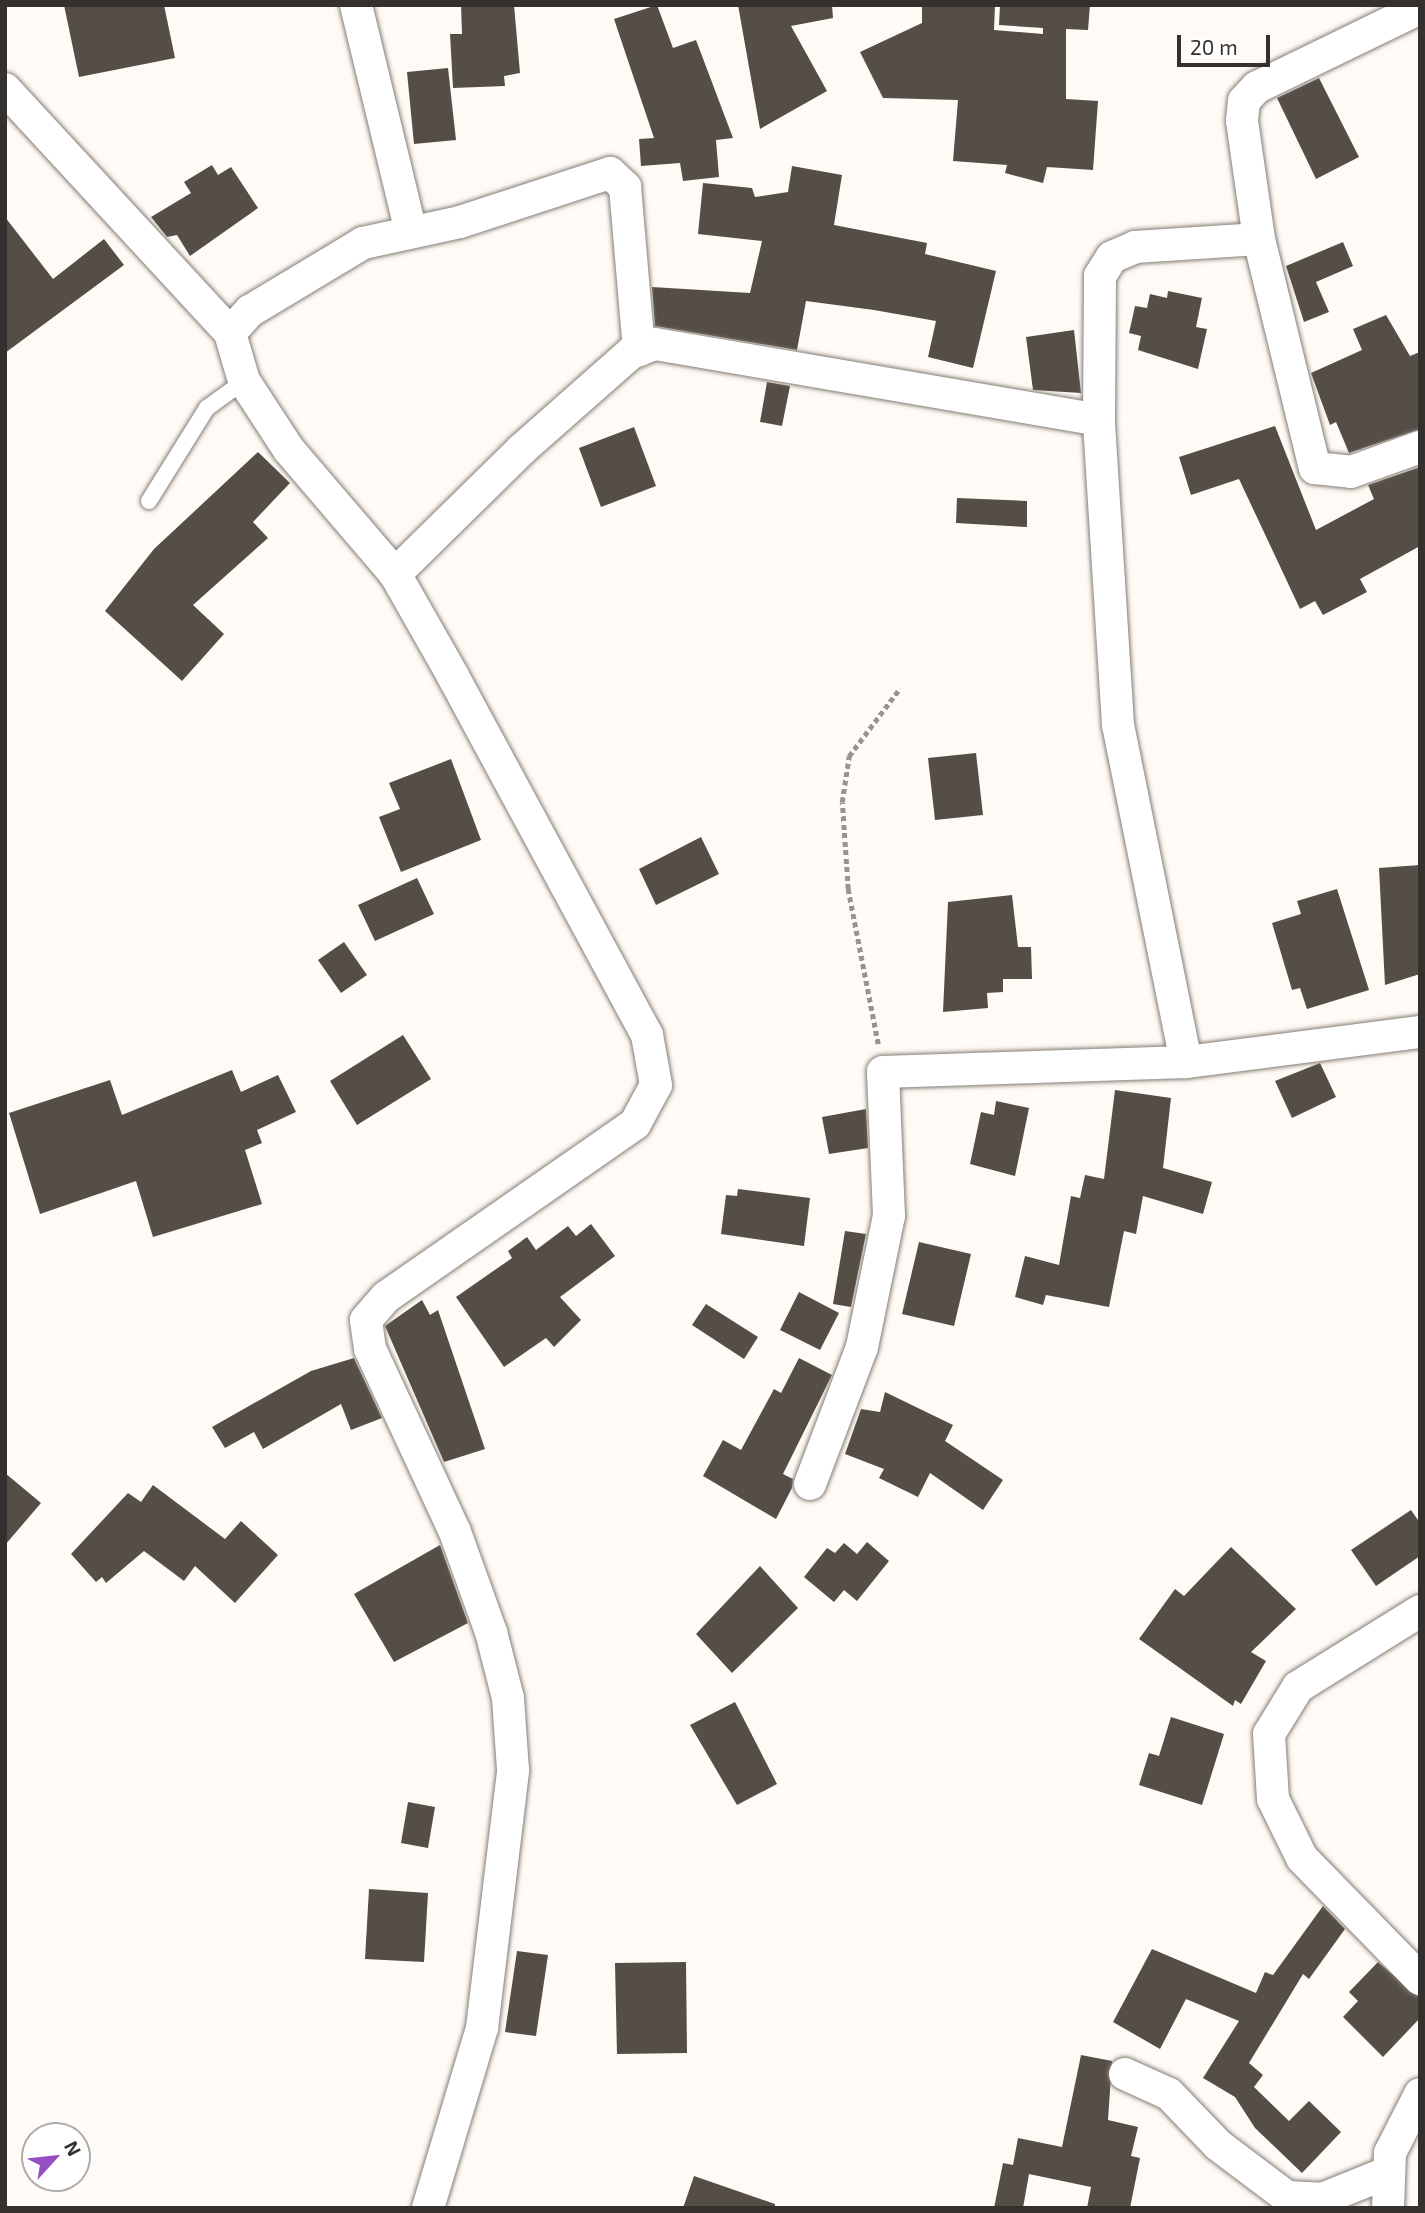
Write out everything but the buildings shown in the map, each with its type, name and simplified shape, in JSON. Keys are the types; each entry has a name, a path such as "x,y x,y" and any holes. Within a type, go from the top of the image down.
{"street":[{"path":"356,5 410,229"},
{"path":"1420,8 1313,56 1257,87 1244,101 1259,239 1315,468 1351,472 1420,447"},
{"path":"5,89 230,333 244,381 289,450 395,574 647,1035 656,1085 635,1124 386,1297 366,1320 370,1349 455,1532 491,1632 508,1698 513,1770 482,2028 428,2208"},
{"path":"230,333 250,311 363,243 410,229 460,222 601,173 618,174 625,187 638,281 639,350"},
{"path":"1186,1062 1118,725 1099,420 1100,276 1112,257 1135,247 1259,239"},
{"path":"395,574 522,450 639,350 676,343 1099,420"},
{"path":"810,1484 862,1348 889,1216 891,1148 883,1072 1186,1062 1420,1032"},
{"path":"1420,1611 1298,1687 1269,1734 1273,1799 1302,1858 1420,1979"},
{"path":"1125,2074 1169,2094 1218,2145 1287,2197 1322,2199 1389,2172"},
{"path":"1388,2208 1389,2172 1400,2126 1420,2094"}],"lane":[{"path":"149,501 207,408 244,381"}],"path":[{"path":"883,1072 848,889 842,802 849,756 900,688"}]}
